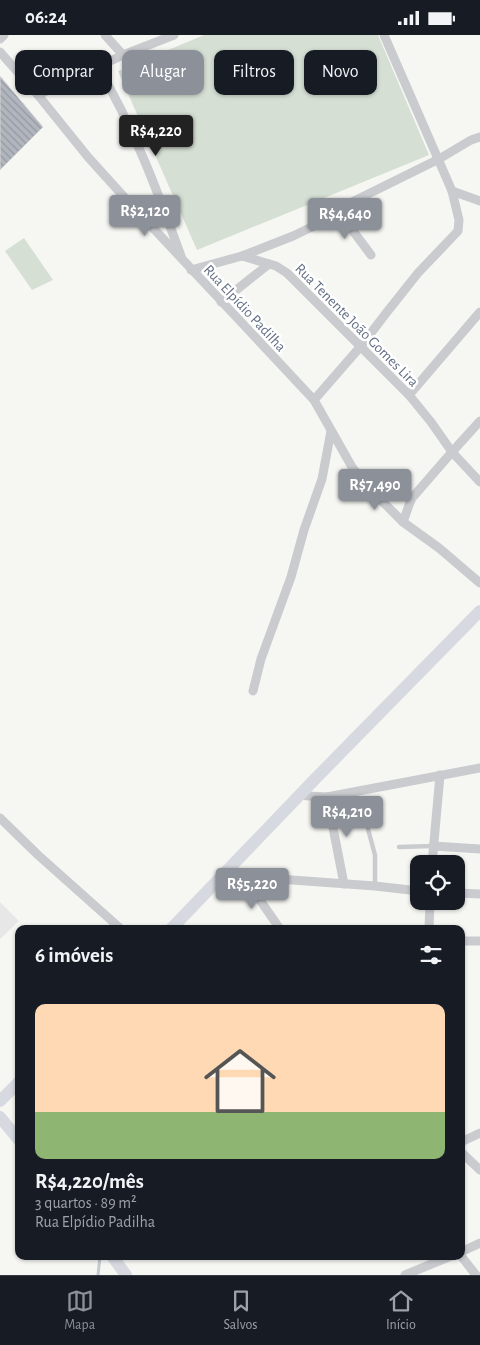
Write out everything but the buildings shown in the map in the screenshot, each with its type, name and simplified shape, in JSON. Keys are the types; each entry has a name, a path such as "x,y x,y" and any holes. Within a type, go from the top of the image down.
{"street":[{"path":"0,39 4,35"},
{"path":"105,35 122,54"},
{"path":"136,50 174,35"},
{"path":"314,401 361,346 418,273 458,231 459,220 452,191 384,35"},
{"name":"Rua Elpídio Padilha","path":"0,51 15,68"},
{"path":"112,91 136,139 162,202 182,261"},
{"name":"Rua Elpídio Padilha","path":"38,95 88,157 182,261 314,401 352,467 364,483 404,522 439,548 480,583"},
{"path":"192,271 242,256 293,236 318,224 371,193 439,159 471,140 480,137"},
{"path":"452,191 480,201"},
{"path":"338,211 371,255"},
{"name":"Rua Tenente João Gomes Lira","path":"242,256 276,266 287,273 409,395 431,421 452,452 480,482"},
{"path":"221,302 269,264"},
{"path":"409,395 480,312"},
{"path":"404,522 412,498 480,421"},
{"path":"253,691 261,659 291,577 304,530 322,479 331,431"},
{"path":"175,925 480,611"},
{"path":"300,795 327,797 480,768"},
{"path":"432,855 440,775"},
{"path":"327,797 344,884"},
{"path":"0,817 38,855 117,925"},
{"path":"433,846 480,849"},
{"path":"222,875 410,890"},
{"path":"244,877 277,925"},
{"path":"465,893 480,894"},
{"path":"429,925 430,910"},
{"path":"465,941 480,941"},
{"path":"0,1100 15,1086"},
{"path":"0,1117 15,1135"},
{"path":"465,1140 480,1133"},
{"path":"465,1156 480,1170"},
{"path":"465,1250 480,1243"},
{"path":"115,1260 126,1275"},
{"path":"405,1275 442,1260"},
{"path":"463,1260 476,1275"}],"lane":[{"path":"368,829 375,855 374,886"},
{"path":"400,847 433,846"}],"shaded area":[{"path":"204,35 378,35 429,155 197,250 129,95 204,95 204,50 168,50"},
{"path":"122,69 122,80 118,71"},
{"path":"24,238 53,280 32,290 5,251"},
{"path":"0,902 19,921 0,939"}],"waterway":[{"path":"98,1275 100,1260"}]}
